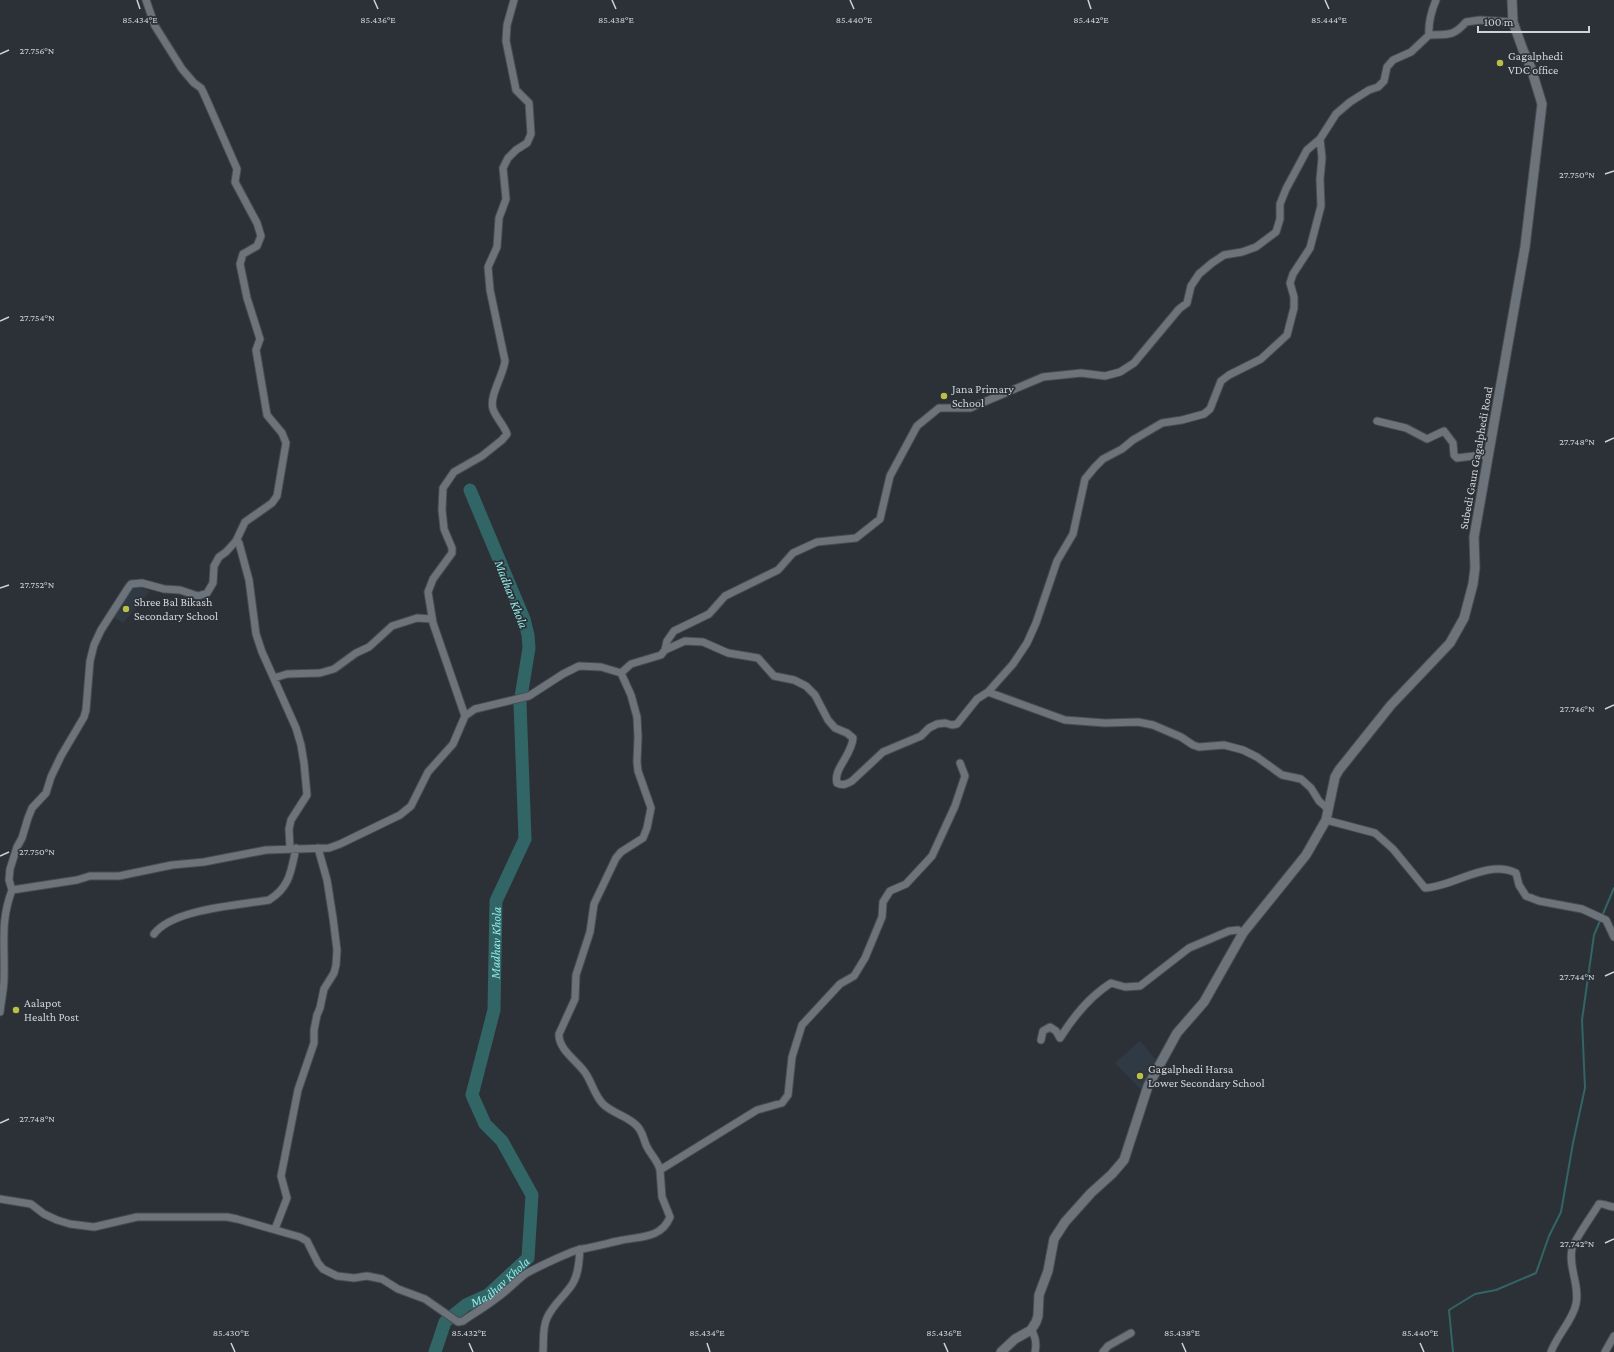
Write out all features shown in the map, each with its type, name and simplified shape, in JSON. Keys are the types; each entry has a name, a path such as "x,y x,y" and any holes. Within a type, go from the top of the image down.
{"street":[{"path":"12,890 9,880 10,869 16,847 22,838 32,808 46,793 51,777 61,756 84,717 86,710 90,661 101,630 115,607 131,584 136,583 164,589 180,590 198,596 207,593 213,583 216,561 236,541 245,522 272,503 277,496 286,443 282,433 267,416 256,350 260,339 247,298 240,264 242,254 257,246 261,236 257,223 235,182 237,169 204,94 201,88 194,83 182,69 155,26 146,0"},
{"path":"465,716 432,619 428,592 431,584 452,553 452,548 444,529 442,510 443,488 454,472 482,456 502,440 507,434 493,410 492,404 505,361 490,290 488,267 497,247 499,218 506,199 503,168 508,158 516,150 527,143 531,134 529,103 516,90 506,41 507,25 514,0"},
{"path":"1429,34 1428,25 1436,0"},
{"name":"Subedi Gaun Gagalphedi Road","path":"1031,1330 1038,1316 1039,1295 1048,1271 1054,1239 1070,1216 1124,1160 1152,1079 1176,1033 1204,1002 1243,933 1306,855 1326,820 1335,777 1339,770 1391,705 1450,643 1464,618 1475,568 1474,537 1525,246 1542,104 1531,68 1513,22 1512,0"},
{"path":"621,673 632,664 661,655 665,650 667,641 674,631 709,614 725,596 778,570 793,553 817,542 856,538 880,519 890,476 917,426 939,408 970,408 1043,377 1082,373 1105,376 1120,372 1134,363 1179,309 1187,302 1191,286 1200,274 1224,255 1242,252 1256,247 1276,232 1280,219 1280,204 1286,189 1307,150 1320,140 1336,114 1350,102 1369,90 1378,87 1384,81 1387,67 1393,60 1411,52 1429,34 1453,34 1466,22 1471,20 1513,22"},
{"path":"665,650 685,641 703,642 728,653 758,658 774,676 794,680 806,686 815,695 828,720 835,728 847,733 853,738 850,752 837,774 837,783 840,785 847,784 852,781 883,752 921,736 929,728 937,724 957,724 977,699 988,692 1013,664 1027,642 1036,623 1057,561 1073,534 1085,479 1095,467 1103,459 1122,449 1133,440 1162,423 1182,420 1204,414 1210,409 1221,381 1228,375 1261,359 1287,335 1294,308 1294,297 1290,283 1293,274 1310,248 1321,206 1320,179 1322,158 1320,140"},
{"path":"1377,421 1406,428 1427,439 1444,431 1453,443 1454,455 1457,458 1488,457"},
{"path":"154,934 158,927 165,923 194,912 269,900 277,896 287,884 293,848 289,829 291,820 307,795 304,763 296,728 256,634 249,580 239,543 236,541"},
{"path":"274,678 287,674 320,673 334,669 356,653 368,647 392,626 417,618 432,619"},
{"path":"0,1012 4,978 1,918 3,901 12,890 77,880 90,876 119,876 172,865 204,862 266,850 329,848 350,840 406,812 411,806 428,772 453,744 465,716 475,709 529,696 579,666 601,667 621,673 631,695 637,717 638,771 651,808 647,828 643,838 621,852 616,858 594,904 590,932 576,975 575,999 559,1039 565,1050 585,1072 601,1102 637,1125 644,1135 647,1147 659,1163 662,1178 662,1197 670,1217 668,1222 660,1230 646,1237 619,1240 595,1247 580,1249 525,1274 499,1297 463,1322 458,1322 425,1299 398,1289 382,1280 367,1276 354,1278 337,1276 323,1269 318,1263 307,1241 300,1236 237,1219 198,1217 137,1217 94,1227 70,1224 57,1220 44,1214 31,1204 0,1199"},
{"path":"988,692 1065,720 1105,723 1138,722 1153,725 1181,737 1199,747 1224,745 1243,750 1257,757 1282,775 1301,779 1311,788 1319,801 1328,809"},
{"path":"660,1170 757,1110 782,1103 788,1095 792,1057 802,1025 840,984 854,976 865,958 882,917 884,902 890,890 906,884 932,856 955,806 965,776 960,764"},
{"path":"1326,820 1375,833 1393,849 1425,888 1434,888 1472,873 1509,870 1516,873 1519,885 1526,896 1539,901 1582,909 1606,920 1614,937"},
{"path":"275,1230 287,1198 281,1176 298,1090 314,1043 314,1030 324,989 334,973 336,965 337,950 333,918 327,880 318,848"},
{"path":"1040,1040 1043,1031 1050,1027 1056,1031 1060,1038 1075,1015 1098,991 1111,983 1125,987 1140,986 1189,948 1229,930 1238,930 1243,933"},
{"path":"1551,1352 1555,1341 1573,1313 1576,1304 1577,1286 1572,1261 1572,1249 1599,1204 1614,1207"},
{"path":"543,1352 544,1329 547,1318 552,1308 573,1283 578,1272 580,1249"},
{"path":"1001,1352 1015,1339 1031,1330 1036,1341 1035,1352"},
{"path":"1103,1352 1108,1346 1131,1333"},
{"path":"1605,1352 1614,1336"}],"shaded area":[{"name":"Shree Bal Bikash Secondary School","path":"133,585 150,591 123,623 113,617"},
{"name":"Gagalphedi Harsa Lower Secondary School","path":"1140,1041 1158,1062 1146,1095 1115,1063"}],"waterway":[{"name":"Madhav Khola","path":"435,1352 445,1322 466,1305 488,1295 528,1258 532,1195 502,1141 485,1124 472,1095 494,1010 496,901 525,839 520,703 529,648 528,635 524,619 470,490"},
{"path":"1453,1352 1449,1310 1475,1294 1496,1290 1536,1273 1549,1236 1561,1212 1573,1143 1585,1088 1582,1020 1594,935 1614,888"}],"place":[{"name":"Gagalphedi VDC office","path":"1500,63"},
{"name":"Jana Primary School","path":"944,396"},
{"name":"Shree Bal Bikash Secondary School","path":"126,609"},
{"name":"Aalapot Health Post","path":"16,1010"},
{"name":"Gagalphedi Harsa Lower Secondary School","path":"1140,1076"}]}
